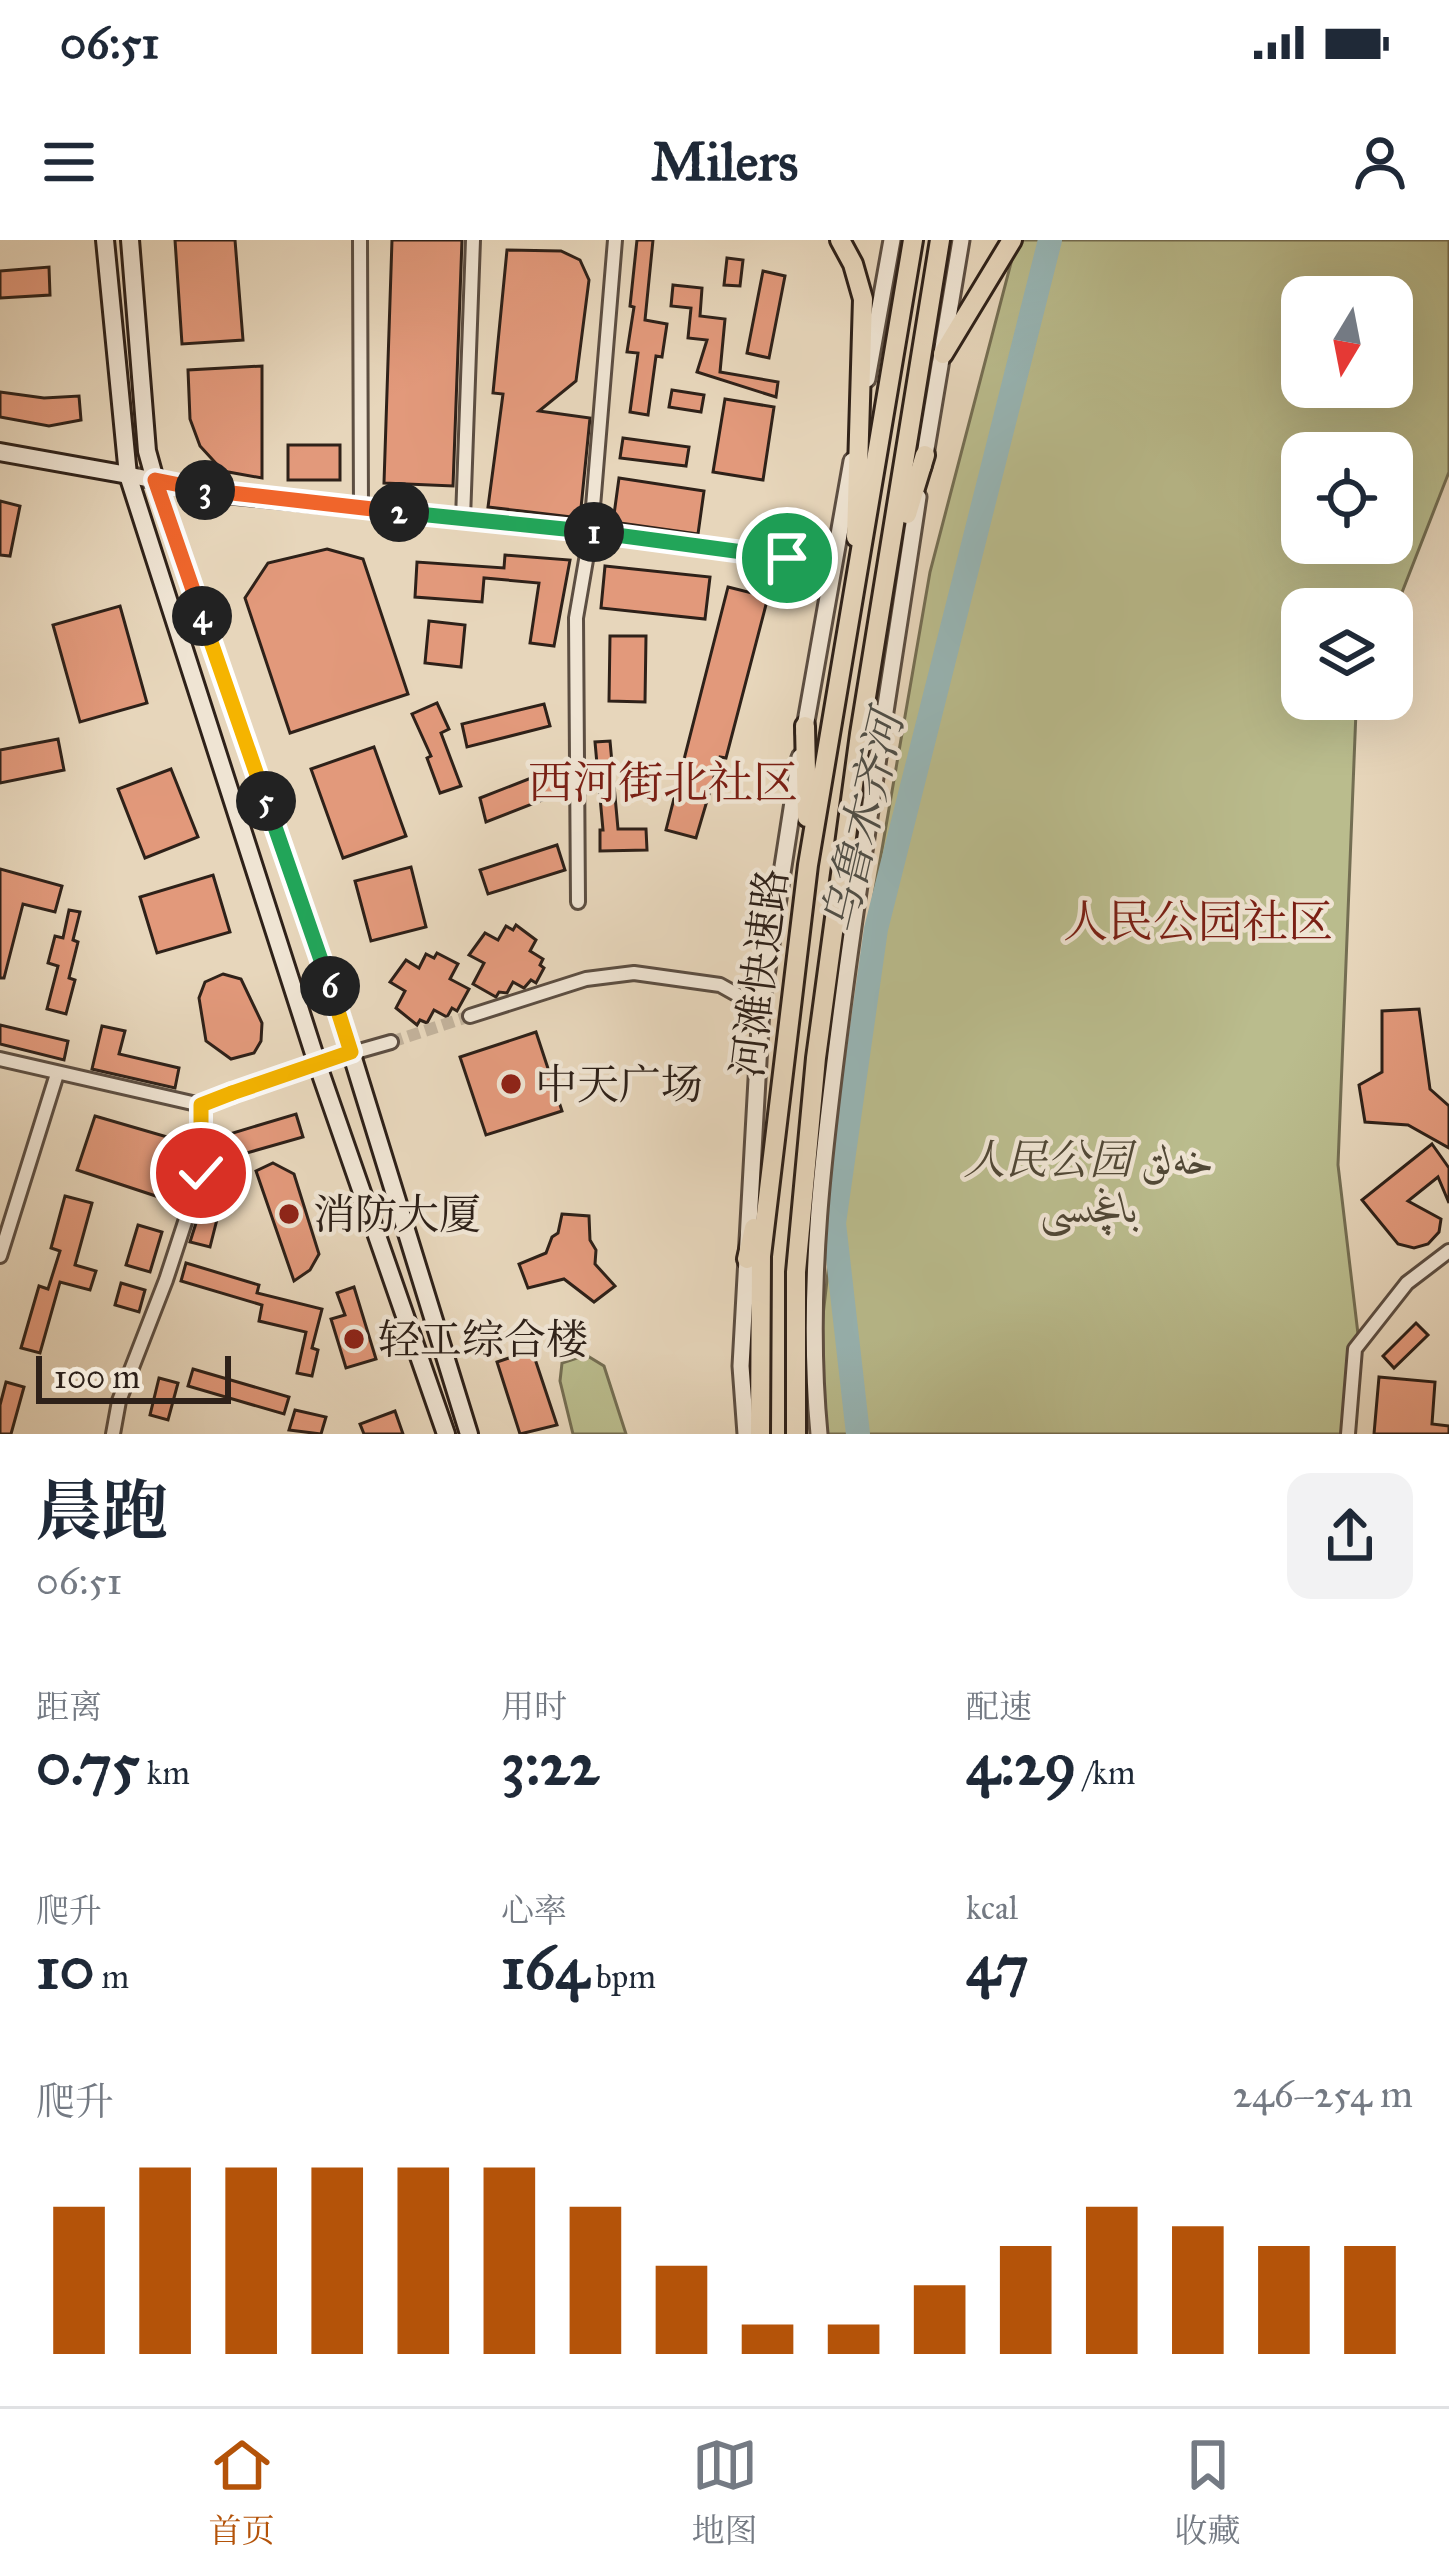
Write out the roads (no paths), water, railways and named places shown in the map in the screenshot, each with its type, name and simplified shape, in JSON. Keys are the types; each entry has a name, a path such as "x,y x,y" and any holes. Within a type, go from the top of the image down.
{"highway":[{"path":"840,240 863,298 856,597"},
{"name":"河滩快速路","path":"760,1434 761,1256 808,865 913,240"},
{"name":"河滩快速路","path":"796,1434 796,1272 816,1058 860,734 940,240"},
{"path":"943,354 1012,240"},
{"path":"887,582 925,455"},
{"path":"805,726 808,865"},
{"path":"747,1258 773,1153"}],"main road":[{"path":"105,240 128,475 317,1063 446,1434"},
{"path":"130,240 147,451 155,480 351,1052 470,1434"},
{"path":"0,452 128,475"}],"street":[{"path":"360,240 361,508"},
{"path":"463,519 473,240"},
{"path":"578,902 576,617 591,531 615,240"},
{"path":"746,1434 741,1366 761,1008 828,590 892,240"},
{"path":"819,1434 812,1304 823,1152 854,916 962,240"},
{"path":"128,475 231,495 591,531 787,558 828,590"},
{"path":"470,1016 586,980 634,973 720,985 761,1008"},
{"path":"0,1059 201,1105 391,1042"},
{"path":"0,1256 58,1074"},
{"path":"113,1434 119,1401 201,1173 201,1105"},
{"path":"1348,1434 1355,1349 1407,1283 1449,1251"}],"waterway":[{"name":"乌鲁木齐河","path":"858,1434 834,1223 876,929 1050,240"}],"tunnel":[{"path":"391,1042 470,1016"}],"place":[{"name":"中天广场","path":"511,1084"},
{"name":"消防大厦","path":"289,1214"},
{"name":"轻工综合楼","path":"354,1339"}],"district":[{"name":"西河街北社区","path":"663,782"},
{"name":"人民公园社区","path":"1198,921"}],"park label":[{"name":"人民公园 خەلق باغچىسى","path":"1089,1183"}]}
